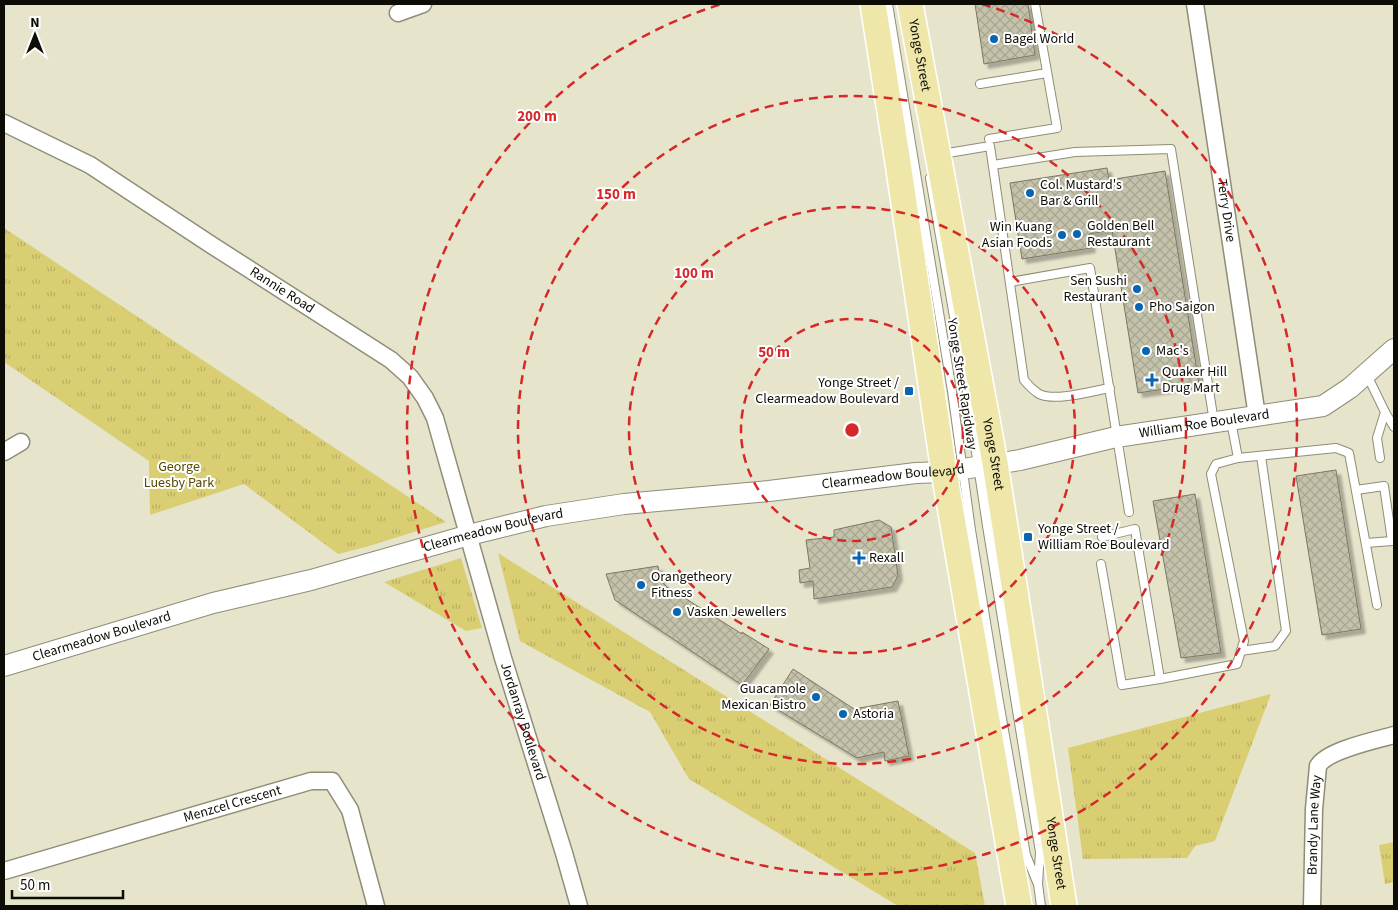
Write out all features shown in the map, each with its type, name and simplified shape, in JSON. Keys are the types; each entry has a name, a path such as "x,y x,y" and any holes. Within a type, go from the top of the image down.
{"main road":[{"name":"Yonge Street","path":"873,4 900,172 970,467 1064,906"},
{"name":"Yonge Street","path":"910,4 933,161 970,467 1019,906"}],"street":[{"path":"398,12 423,4"},
{"name":"Terry Drive","path":"1195,4 1257,416"},
{"name":"Rannie Road","path":"4,123 90,165 391,360 410,377 425,398 435,418 459,509 468,535"},
{"name":"William Roe Boulevard","path":"970,467 1020,460 1116,437 1323,406 1350,388 1394,349"},
{"path":"4,452 21,442"},
{"name":"Clearmeadow Boulevard","path":"4,666 213,603 310,580 468,535 546,516 624,504 769,491 970,467"},
{"name":"Jordanray Boulevard","path":"468,535 503,658 579,906"},
{"name":"Brandy Lane Way","path":"1312,906 1314,809 1318,766 1321,762 1338,752 1394,734"},
{"name":"Menzcel Crescent","path":"4,871 311,781 332,781 350,810 376,906"}],"lane":[{"name":"Yonge Street Rapidway","path":"888,4 952,391 970,467 1040,852 1038,884 1041,906"},
{"path":"989,139 1057,128 1035,4"},
{"path":"980,84 1047,73"},
{"path":"933,161 990,146 1024,380 1040,394 1053,397 1110,388"},
{"path":"993,165 1075,152 1171,149 1223,421 1238,458"},
{"path":"1010,282 1090,268 1129,512"},
{"path":"1366,374 1394,427"},
{"path":"1380,458 1376,438 1385,412"},
{"path":"1101,564 1122,685 1160,680 1237,664 1244,641 1211,474 1216,464 1238,458 1336,448 1349,453 1377,605"},
{"path":"1241,651 1275,646 1286,631 1261,456"},
{"name":"Yonge Street Rapidway","path":"970,467 996,686 1026,855 1038,884"},
{"path":"1356,490 1384,486 1392,541 1366,544"},
{"path":"1102,537 1135,529 1160,680"}],"green space":[{"name":"George Luesby Park","path":"4,228 446,522 338,554 244,484 150,515 149,461 4,362"},
{"path":"498,553 975,853 985,906 898,906 689,779 650,712 520,641"},
{"path":"461,558 482,628 466,631 384,582"},
{"path":"1271,694 1215,841 1195,846 1187,858 1083,859 1068,748"},
{"path":"1394,842 1394,882 1385,884 1379,845"}],"building":[{"path":"975,4 1028,4 1035,55 984,64"},
{"path":"1107,168 1109,180 1165,171 1199,384 1138,393 1112,230 1089,234 1091,248 1022,259 1010,183"},
{"path":"1336,470 1361,629 1322,635 1296,476"},
{"path":"1195,494 1221,653 1181,658 1153,501"},
{"path":"879,520 891,527 898,576 892,587 814,599 813,581 800,583 799,570 810,568 806,540 834,537 834,530"},
{"path":"658,566 661,581 667,587 769,649 742,685 615,600 606,574"},
{"path":"793,669 854,709 898,701 909,756 885,761 884,752 857,758 770,705"}],"place":[{"name":"Bagel World","path":"994,39"},
{"name":"Col. Mustard's Bar & Grill","path":"1030,193"},
{"name":"Golden Bell Restaurant","path":"1077,234"},
{"name":"Win Kuang Asian Foods","path":"1062,235"},
{"name":"Sen Sushi Restaurant","path":"1137,289"},
{"name":"Pho Saigon","path":"1139,307"},
{"name":"Mac's","path":"1146,351"},
{"name":"Quaker Hill Drug Mart","path":"1152,380"},
{"name":"Yonge Street / Clearmeadow Boulevard","path":"909,391"},
{"name":"Yonge Street / William Roe Boulevard","path":"1028,537"},
{"name":"Rexall","path":"859,558"},
{"name":"Orangetheory Fitness","path":"641,585"},
{"name":"Vasken Jewellers","path":"677,612"},
{"name":"Guacamole Mexican Bistro","path":"816,697"},
{"name":"Astoria","path":"843,714"}]}
